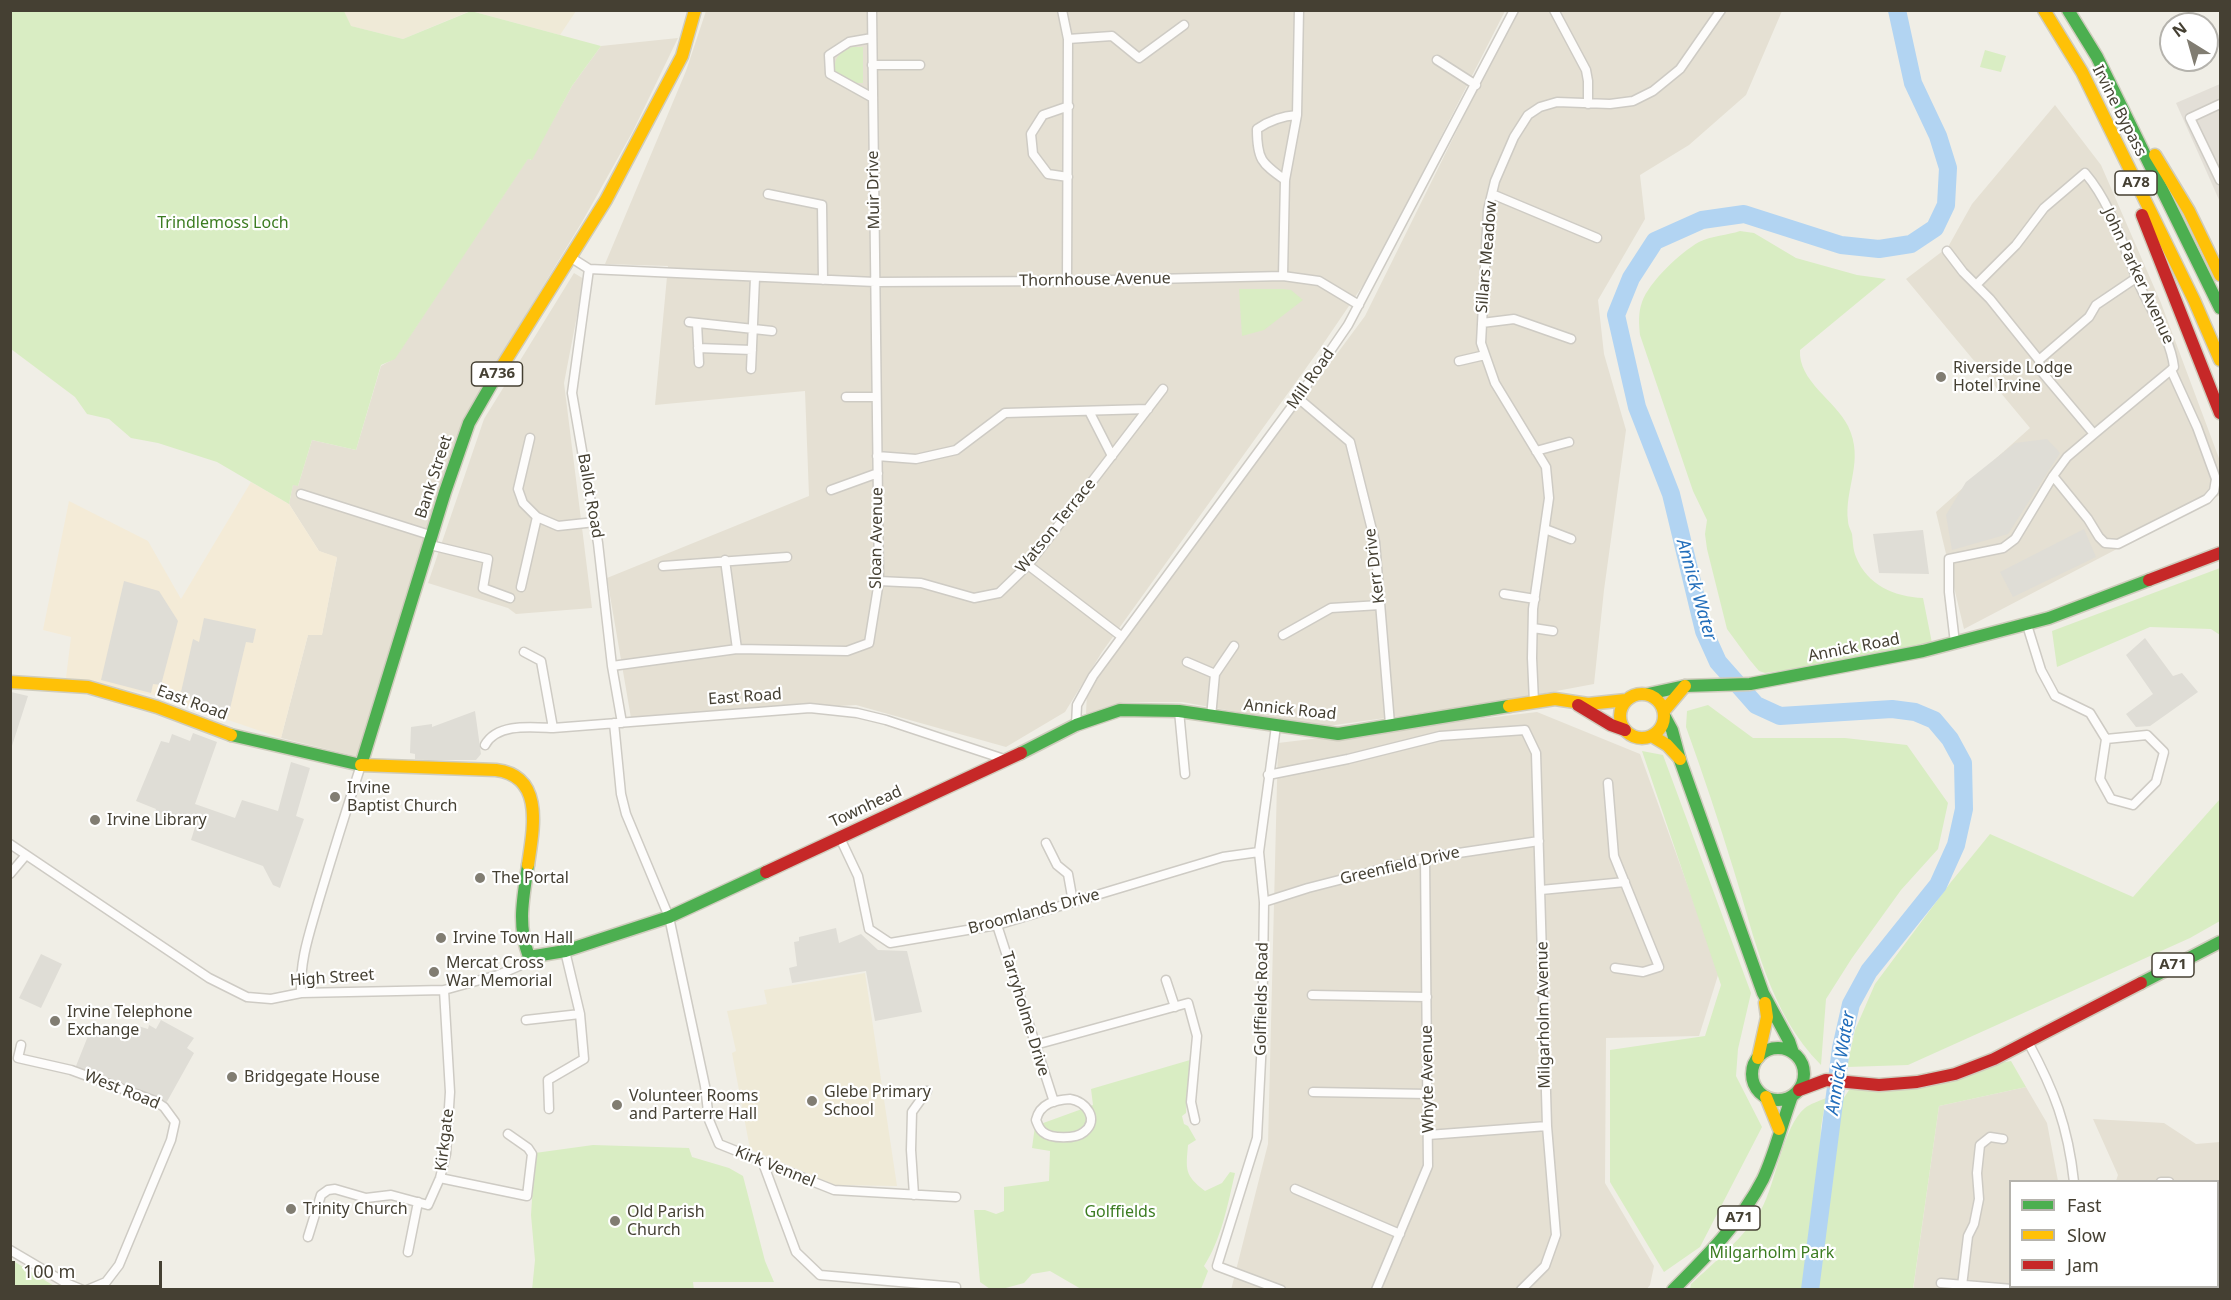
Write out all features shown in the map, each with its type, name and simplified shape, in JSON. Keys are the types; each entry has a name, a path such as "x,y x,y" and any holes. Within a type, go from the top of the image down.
{"main road":[{"name":"Bank Street","path":"361,765 445,492 469,423 499,370 606,200 682,56 695,10"},
{"name":"Irvine Bypass","path":"2044,10 2082,72 2194,300 2220,360"},
{"name":"Irvine Bypass","path":"2068,10 2097,57 2220,308"},
{"name":"A78","path":"2097,57 2189,211 2220,274"},
{"name":"A78","path":"2082,72 2169,279 2220,413"},
{"name":"Annick Road","path":"1648,694 1685,686 1750,684 1896,657 1955,643 2027,625 2220,553"},
{"name":"East Road","path":"10,682 88,687 137,700 243,739 361,765 495,770 512,773 523,781 530,794 532,816 521,915 521,934 529,957"},
{"path":"1685,686 1670,702 1665,714 1662,727 1652,736 1637,738 1624,730 1620,717 1621,708 1626,700 1638,693 1656,698 1665,714 1763,993 1789,1041 1792,1053"},
{"name":"Annick Road","path":"1076,724 1120,710 1140,709 1179,711 1338,734 1555,699 1602,704 1626,700"},
{"name":"Annick Road","path":"1573,702 1624,730"},
{"name":"Townhead","path":"669,917 1007,760 1076,724"},
{"path":"1652,736 1667,745 1680,760"},
{"name":"High Street","path":"529,957 565,951 669,917"},
{"name":"A71","path":"1792,1053 1802,1064 1826,1080 1857,1084 1917,1082 1955,1074 1994,1059 2220,942"},
{"path":"1763,993 1767,1017 1765,1034 1752,1074 1756,1087 1766,1097 1779,1129"},
{"path":"1758,1058 1770,1050 1779,1048 1792,1053"},
{"name":"A71","path":"1672,1290 1704,1259 1738,1220 1762,1178 1779,1129 1803,1081 1802,1064"},
{"name":"A71","path":"1766,1097 1780,1100 1826,1080"}],"street":[{"name":"Muir Drive","path":"872,10 875,282"},
{"path":"1062,10 1068,39 1067,281"},
{"path":"1283,276 1286,180 1297,115 1299,10"},
{"name":"Mill Road","path":"1076,724 1076,711 1083,691 1121,636 1298,398 1359,305 1514,10"},
{"name":"Sillars Meadow","path":"1534,702 1535,599 1549,498 1546,467 1495,383 1481,344 1488,210 1495,181 1514,137 1528,115 1540,106 1557,102 1588,104 1633,102 1653,91 1680,69 1721,10"},
{"path":"1556,11 1586,70 1588,104"},
{"path":"1068,39 1112,36 1139,58 1184,25"},
{"path":"872,38 849,42 830,55 830,74 873,98"},
{"path":"1437,60 1476,85"},
{"path":"872,65 920,65"},
{"path":"2220,104 2190,118 2220,180"},
{"path":"1068,177 1048,174 1033,154 1031,134 1043,115 1069,106"},
{"path":"1286,180 1270,169 1257,152 1257,129 1283,116 1297,115"},
{"name":"John Parker Avenue","path":"1977,284 2016,245 2044,208 2085,173 2092,180 2119,232 2136,278 2172,351 2174,367 2171,369 2197,427 2216,479 2214,491 2207,499 2118,544 2105,543 2053,476"},
{"path":"768,194 822,205 823,280"},
{"path":"1492,194 1597,238"},
{"path":"1947,251 2039,360 2041,371 2094,434"},
{"name":"Thornhouse Avenue","path":"570,257 589,269 875,282 1067,281 1283,276 1319,281 1359,305"},
{"name":"Ballot Road","path":"589,269 572,393 595,522 618,723"},
{"path":"751,369 755,278"},
{"path":"2039,360 2089,317 2096,305 2136,278"},
{"name":"Sloan Avenue","path":"612,666 736,649 847,651 869,643 879,581 875,282"},
{"path":"1482,323 1514,318 1571,339"},
{"path":"699,363 693,323 772,331"},
{"path":"698,348 752,350"},
{"path":"1459,361 1485,355"},
{"path":"1955,643 1949,592 1949,559 2002,548 2015,539 2067,457 2171,369"},
{"name":"Watson Terrace","path":"879,581 921,583 974,598 999,593 1028,565 1163,389"},
{"path":"846,397 876,397"},
{"name":"Kerr Drive","path":"1298,398 1350,442 1375,542 1390,724"},
{"path":"877,456 916,459 956,450 1005,413 1148,409"},
{"path":"1089,411 1112,456"},
{"path":"530,438 518,489 523,503 537,517 558,526 595,522"},
{"path":"1536,450 1569,442"},
{"path":"831,490 878,473"},
{"path":"301,494 488,559 483,588 510,598"},
{"path":"521,587 537,517"},
{"path":"1545,529 1571,539"},
{"path":"663,566 787,557"},
{"path":"725,560 736,649"},
{"path":"1028,565 1121,636"},
{"path":"1504,594 1535,599"},
{"path":"1283,635 1331,608 1380,605"},
{"path":"2027,625 2041,670 2055,696 2090,713 2106,739 2100,779 2111,800 2133,805 2156,782 2164,752 2147,735 2106,739"},
{"path":"1533,628 1553,631"},
{"path":"1211,717 1215,674 1234,646"},
{"path":"524,652 541,661 553,728"},
{"path":"1187,662 1215,674"},
{"name":"East Road","path":"485,745 488,739 495,735 519,727 553,728 810,708 851,712 886,720 1007,760"},
{"path":"1179,711 1185,774"},
{"name":"Kirk Vennel","path":"618,723 621,794 626,814 669,917 705,1086 709,1120 719,1144 834,1190 956,1197"},
{"name":"Golffields Road","path":"1276,726 1259,852 1264,902 1263,1040 1257,1138 1217,1266 1281,1290"},
{"name":"Milgarholm Avenue","path":"1268,775 1348,759 1440,736 1526,730 1536,753 1546,1126 1556,1235 1545,1266 1521,1290"},
{"name":"Bank Street","path":"301,993 300,968 361,765"},
{"path":"1608,783 1614,856 1659,967 1643,972 1615,968"},
{"name":"Broomlands Drive","path":"840,838 858,876 869,929 890,943 998,925 1222,857 1259,852"},
{"name":"Greenfield Drive","path":"1264,902 1308,888 1425,858 1539,841"},
{"path":"1046,843 1057,865 1068,874 1073,902"},
{"name":"High Street","path":"10,844 209,978 229,989 258,999 283,998 301,993 444,990 498,975 519,966 529,957"},
{"path":"10,874 26,855"},
{"name":"Whyte Avenue","path":"1376,1290 1428,1166 1425,858"},
{"path":"1541,890 1625,882"},
{"name":"Tarryholme Drive","path":"998,925 1054,1102"},
{"path":"549,1109 548,1080 584,1059 580,1014 565,951"},
{"path":"1166,980 1175,1007"},
{"name":"Kirkgate","path":"418,1202 428,1205 441,1178 446,1154 450,1092 444,990"},
{"path":"1312,995 1427,997"},
{"path":"1035,1045 1188,1003 1197,1036 1191,1102 1195,1120"},
{"path":"526,1020 580,1014"},
{"path":"2028,1042 2059,1107 2070,1151 2074,1180"},
{"name":"West Road","path":"21,1045 18,1058 71,1070 155,1101 164,1107 175,1122 171,1140 113,1275 100,1286 85,1290"},
{"path":"914,1195 910,1150 912,1112 927,1090"},
{"path":"1313,1092 1428,1094"},
{"path":"1070,1099 1085,1104 1091,1116 1090,1125 1086,1131 1080,1135 1071,1136 1050,1136 1044,1132 1037,1124 1037,1115 1045,1105 1054,1102 1070,1099"},
{"path":"1428,1135 1546,1126"},
{"path":"441,1178 527,1196 532,1154 528,1148 508,1134"},
{"path":"1962,1286 1968,1236 1974,1224 1979,1199 1977,1173 1980,1145 1990,1137 2003,1139"},
{"path":"763,1163 796,1252 820,1275 956,1287"},
{"path":"308,1237 321,1195 328,1190 335,1189 366,1198 391,1195 418,1202 408,1252"},
{"path":"1295,1189 1400,1234"},
{"path":"10,1250 66,1283 85,1290"},
{"path":"1941,1283 2024,1290"}],"shaded area":[{"path":"344,11 470,11 403,39 350,26"},
{"path":"471,11 576,11 560,35"},
{"path":"706,11 1505,11 1372,272 1319,350 1102,652 1065,712 1006,747 856,705 631,718 607,578 809,496 805,391 655,405 668,266 605,264 686,71"},
{"path":"1516,11 1782,11 1746,95 1689,145 1640,175 1645,219 1598,300 1604,354 1626,430 1604,590 1594,684 1492,703 1321,727 1182,702 1123,702 1086,714 1087,691 1365,316"},
{"path":"678,38 633,131 582,222 483,385 456,440 359,757 281,738 308,635 322,634 337,558 319,551 289,504 293,484 298,486 312,440 356,450 381,366 395,358 528,158 531,160 572,86 601,46"},
{"path":"2220,84 2220,202 2176,103"},
{"path":"2055,105 2101,165 2161,303 2220,461 2220,495 1964,629 1936,512 2030,428 1906,279 1948,247 1972,204"},
{"path":"574,273 584,279 564,383 592,608 516,614 508,608 428,583 484,419"},
{"path":"2047,439 2060,453 2008,534 1952,550 1946,515 1966,482 2015,443"},
{"path":"251,482 289,504 319,551 337,557 322,635 308,635 281,738 158,696 66,678 71,637 43,630 69,501 148,541 181,599"},
{"path":"2084,529 2096,557 2013,597 2000,572"},
{"path":"1923,530 1929,574 1879,573 1873,534"},
{"path":"124,581 159,591 178,621 161,685 153,684 151,693 101,680"},
{"path":"204,618 256,629 253,643 246,642 228,717 190,708 192,700 189,698 190,694 181,692 193,639 199,642"},
{"path":"2145,638 2173,676 2182,673 2198,692 2150,726 2136,727 2126,714 2153,694 2126,655"},
{"path":"10,692 28,696 11,749"},
{"path":"475,711 481,754 476,760 415,759 415,754 410,753 411,727 432,724 432,727"},
{"path":"1537,712 1640,754 1719,972 1699,1036 1606,1038 1605,1183 1654,1266 1650,1285 1646,1290 1231,1290 1268,1144 1278,743"},
{"path":"193,733 217,742 195,804 235,818 242,800 278,811 291,762 310,768 296,816 304,819 280,888 273,885 263,866 191,840 196,824 182,819 179,827 153,818 156,809 136,801 161,741 169,743 172,734 190,741"},
{"path":"836,928 839,943 861,934 878,950 907,951 922,1012 875,1021 866,971 792,983 789,968 797,966 794,942 799,941 799,937"},
{"path":"41,954 62,964 41,1008 19,998"},
{"name":"Glebe Primary School","path":"865,973 897,1186 835,1185 750,1149 732,1053 736,1051 727,1011 767,1004 764,990"},
{"path":"161,1020 194,1038 187,1048 194,1053 164,1107 74,1071 92,1026 113,1033 117,1026 136,1032 138,1026 148,1029 149,1025 156,1029"},
{"path":"2026,1087 2047,1123 2058,1180 2009,1180 2009,1288 2039,1289 1913,1290 1939,1106"},
{"path":"2093,1119 2164,1123 2196,1144 2220,1142 2220,1289 2082,1290 2082,1288 2219,1288 2219,1180 2116,1180 2118,1175"}],"green space":[{"name":"Trindlemoss Loch","path":"10,11 344,11 351,26 403,39 471,11 601,46 572,86 532,160 528,159 395,359 381,365 356,450 312,440 298,486 293,485 289,504 217,462 158,443 131,438 109,419 87,414 75,397 11,349"},
{"path":"852,47 863,47 863,83 853,83 835,71 839,56"},
{"path":"1985,50 2006,56 2001,72 1980,67"},
{"path":"1740,231 1754,233 1796,258 1857,275 1886,279 1800,350 1801,361 1811,381 1848,426 1853,439 1855,451 1848,523 1856,557 1867,575 1883,588 1902,595 1923,598 1932,643 1833,663 1765,673 1759,671 1727,629 1707,549 1705,534 1707,520 1693,491 1640,335 1639,318 1646,294 1658,277 1675,260 1699,242"},
{"path":"1239,289 1291,290 1303,300 1264,330 1242,336"},
{"path":"2220,568 2220,635 2211,629 2150,627 2057,667 2052,631"},
{"path":"1708,705 1753,738 1845,738 1907,745 1948,803 1938,849 1901,890 1852,958 1826,999 1821,1065 1788,1022 1766,974 1717,816 1686,727 1687,711"},
{"path":"1642,751 1663,755 1751,993 1738,1049 1736,1076 1762,1127 1700,1247 1664,1272 1610,1182 1610,1050 1705,1036 1721,985"},
{"path":"2220,799 2220,921 2190,938 1908,1065 1847,1067 1855,1030 1875,984 1990,834 2133,897"},
{"name":"Golffields","path":"1190,1060 1186,1113 1182,1116 1184,1124 1188,1126 1196,1140 1188,1145 1188,1171 1193,1180 1205,1191 1222,1183 1230,1172 1235,1173 1219,1233 1204,1266 1208,1271 1201,1289 1081,1289 1050,1271 1032,1274 1024,1283 1002,1289 990,1289 980,1282 974,1210 985,1210 996,1214 1004,1211 1004,1187 1049,1181 1050,1151 1032,1148 1035,1126 1093,1105 1091,1089"},
{"path":"2011,1061 2026,1087 1939,1106 1913,1289 1815,1290 1818,1228 1833,1115 1849,1090 1917,1082 1969,1068"},
{"name":"Milgarholm Park","path":"1826,1098 1821,1127 1818,1201 1802,1289 1690,1289 1691,1284 1755,1220 1766,1199 1785,1141 1797,1116 1805,1108"},
{"path":"593,1145 689,1148 692,1157 729,1168 743,1176 765,1261 774,1282 693,1282 694,1290 532,1290 535,1260 531,1215 535,1153"},
{"path":"10,1259 59,1289 11,1289"}],"waterway":[{"name":"Annick Water","path":"1810,1290 1841,1048 1851,1004 1869,971 1938,885 1956,845 1964,809 1963,763 1950,739 1934,720 1915,712 1892,709 1780,716 1756,705 1718,662 1704,631 1671,494 1637,407 1616,315 1631,278 1655,241 1702,220 1744,214 1841,245 1879,249 1911,244 1935,228 1946,205 1948,168 1938,136 1913,83 1897,10"}],"traffic: fast":[{"path":"2068,10 2097,57 2220,308"},
{"path":"231,735 361,765 445,492 469,423 499,371"},
{"path":"1648,694 1685,686 1750,684 1923,651 2049,618 2149,580"},
{"path":"1021,753 1076,725 1120,710 1179,711 1338,734 1509,706"},
{"path":"1665,717 1672,730 1680,760 1763,993 1793,1053"},
{"path":"528,865 522,922 529,957 565,951 669,917 766,872"},
{"path":"2141,983 2220,942"},
{"path":"1778,1048 1788,1050 1796,1056 1802,1064 1804,1074 1802,1084 1796,1092 1788,1098 1778,1100 1768,1098 1760,1092 1754,1084 1752,1074 1754,1064 1760,1056 1768,1050 1778,1048"},
{"path":"1673,1290 1722,1238 1754,1195 1767,1169 1792,1096"}],"traffic: slow":[{"path":"499,371 606,200 682,56 695,10"},
{"path":"2044,10 2082,72 2194,300 2220,360"},
{"path":"2155,155 2189,211 2220,275"},
{"path":"10,682 88,687 157,707 231,735"},
{"path":"1664,711 1685,686"},
{"path":"1642,694 1651,695 1658,700 1663,707 1664,716 1663,725 1658,732 1651,737 1642,738 1633,737 1626,732 1621,725 1620,716 1621,707 1626,700 1633,695 1642,694"},
{"path":"1509,706 1555,699 1588,704 1626,700"},
{"path":"1652,736 1667,745 1680,759"},
{"path":"361,765 496,770 512,774 522,782 529,793 532,807 532,836 528,865"},
{"path":"1758,1058 1767,1017 1765,1003"},
{"path":"1766,1097 1779,1129"}],"traffic: jam":[{"path":"2142,215 2220,413"},
{"path":"2149,580 2220,553"},
{"path":"1578,705 1611,725 1625,730"},
{"path":"766,872 1021,753"},
{"path":"1799,1090 1826,1080 1879,1085 1917,1082 1955,1074 1994,1059 2141,983"}],"place":[{"name":"Riverside Lodge Hotel Irvine","path":"1941,377"},
{"name":"Irvine Baptist Church","path":"335,797"},
{"name":"Irvine Library","path":"95,820"},
{"name":"The Portal","path":"480,878"},
{"name":"Irvine Town Hall","path":"441,938"},
{"name":"Mercat Cross War Memorial","path":"434,972"},
{"name":"Irvine Telephone Exchange","path":"55,1021"},
{"name":"Bridgegate House","path":"232,1077"},
{"name":"Glebe Primary School","path":"812,1101"},
{"name":"Volunteer Rooms and Parterre Hall","path":"617,1105"},
{"name":"Trinity Church","path":"291,1209"},
{"name":"Old Parish Church","path":"615,1221"}]}
